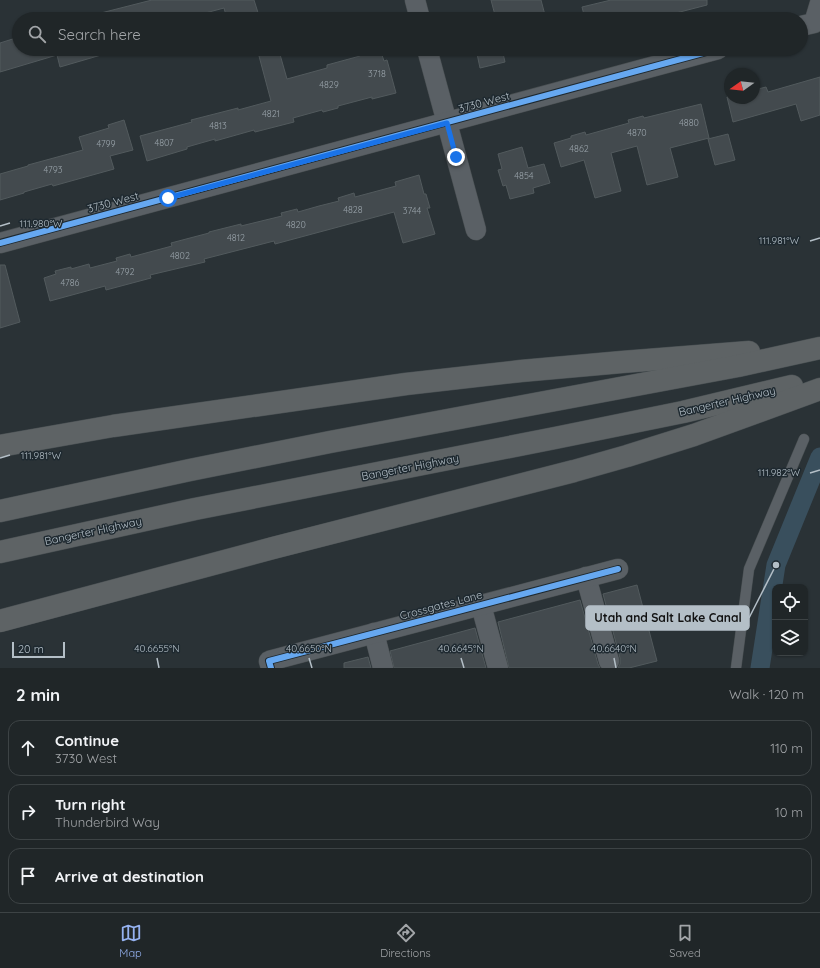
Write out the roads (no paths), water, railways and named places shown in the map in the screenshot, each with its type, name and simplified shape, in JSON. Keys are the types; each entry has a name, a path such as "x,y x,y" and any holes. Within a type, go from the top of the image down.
{"highway":[{"path":"0,446 113,426 406,384 614,362 820,347"},
{"path":"0,511 190,470 330,442 738,366 820,347"},
{"name":"Bangerter Highway","path":"0,552 85,532 195,509 638,421 820,380"},
{"path":"0,621 273,548 574,471 627,456 694,434 820,389"}],"street":[{"path":"415,0 418,12"},
{"path":"808,23 820,3"},
{"path":"429,56 476,230"},
{"name":"3730 West","path":"0,243 692,56"},
{"name":"Crossgates Lane","path":"270,664 374,633 618,569"},
{"path":"586,577 609,660"},
{"path":"481,605 498,668"},
{"path":"374,633 383,668"}],"lane":[{"path":"736,668 749,568 804,440"}],"waterway":[{"path":"760,668 776,565 820,457"}],"place":[{"name":"Utah and Salt Lake Canal","path":"776,565"}]}
